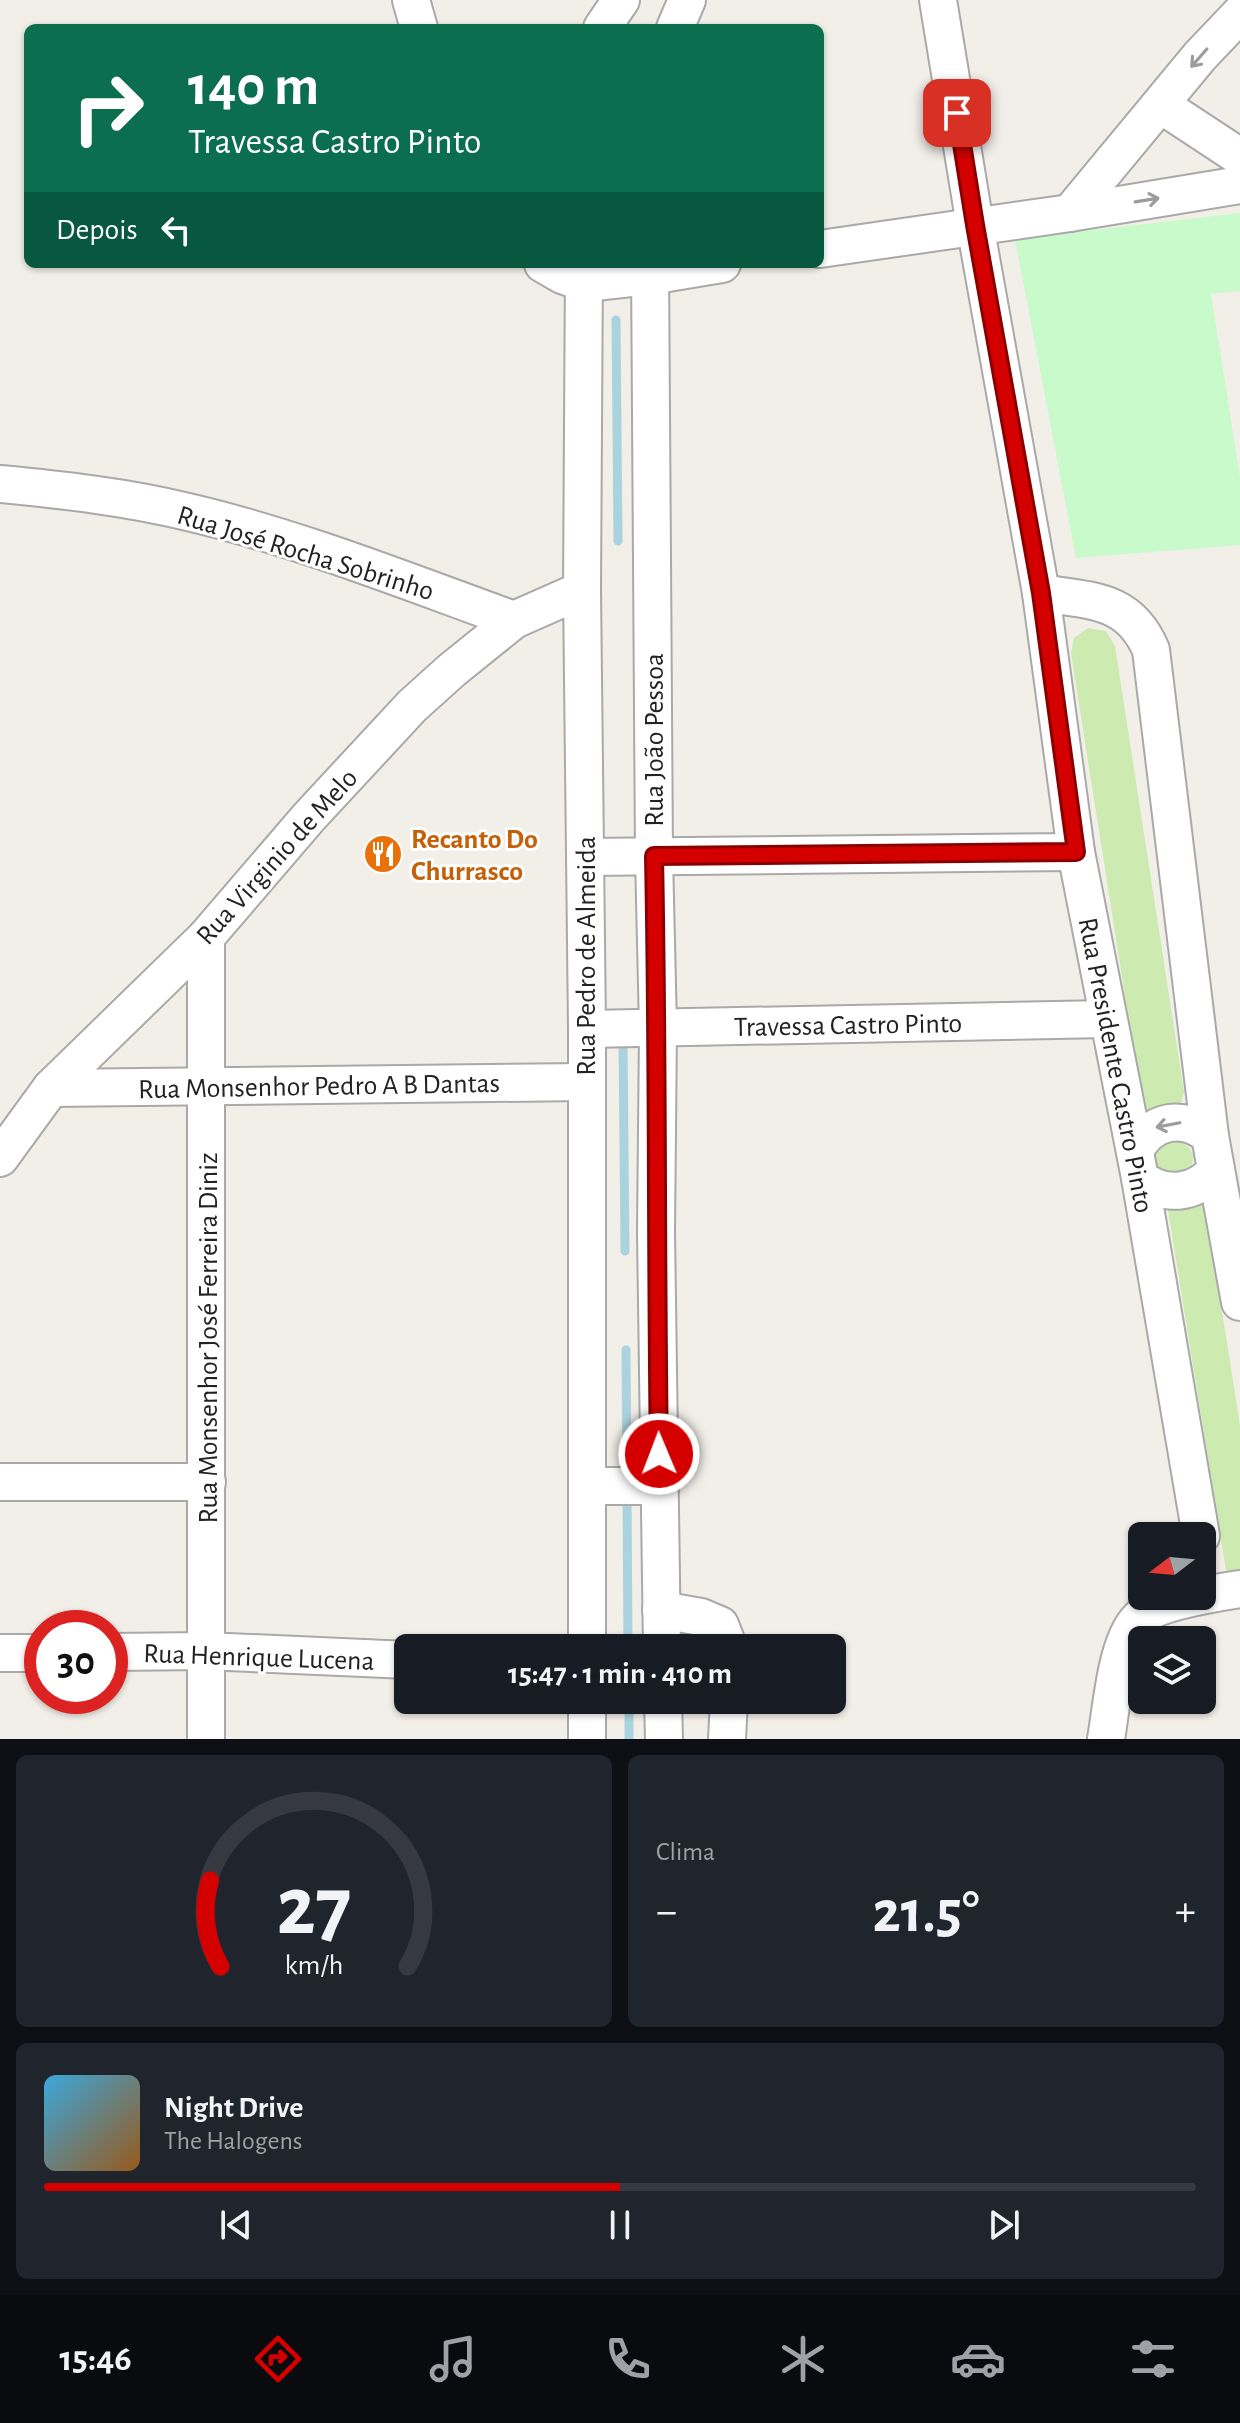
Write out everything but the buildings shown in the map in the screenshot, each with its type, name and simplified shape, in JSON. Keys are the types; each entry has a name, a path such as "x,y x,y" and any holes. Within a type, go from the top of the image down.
{"street":[{"path":"411,0 418,24"},
{"path":"605,24 621,0"},
{"path":"677,24 687,0"},
{"name":"Rua Presidente Castro Pinto","path":"938,0 1041,593 1076,852 1137,1165 1199,1522"},
{"path":"1070,213 1200,56 1240,14"},
{"path":"1161,105 1240,157"},
{"path":"824,248 1240,185"},
{"path":"550,268 562,275 674,268"},
{"name":"Rua João Pessoa","path":"650,270 662,1634"},
{"name":"Rua Pedro de Almeida","path":"585,274 582,590 587,1029 587,1634"},
{"name":"Rua José Rocha Sobrinho","path":"0,484 109,496 188,512 303,545 514,620"},
{"name":"Rua Virginio de Melo","path":"0,1158 51,1088 206,937 309,817 412,706 514,620 582,590"},
{"path":"1041,593 1109,605 1124,611 1144,634 1151,650 1213,1153 1240,1302"},
{"path":"585,857 1076,852"},
{"name":"Rua Monsenhor José Ferreira Diniz","path":"206,937 206,1739"},
{"name":"Travessa Castro Pinto","path":"587,1029 1108,1019"},
{"name":"Rua Monsenhor Pedro A B Dantas","path":"51,1088 586,1082"},
{"path":"1168,1122 1191,1124 1201,1129 1213,1153 1202,1183 1175,1192 1156,1189 1137,1165 1147,1132 1168,1122"},
{"path":"0,1482 207,1482"},
{"path":"587,1486 659,1486"},
{"name":"Rua Presidente Castro Pinto","path":"1216,1570 1226,1592"},
{"path":"1106,1739 1123,1645 1135,1622 1147,1613 1226,1592"},
{"path":"661,1610 701,1617 720,1625 724,1634"},
{"name":"Rua Henrique Lucena","path":"128,1652 206,1651 394,1659"},
{"path":"0,1653 24,1653"},
{"path":"587,1714 587,1739"},
{"path":"663,1714 664,1739"},
{"path":"727,1739 728,1714"}],"green space":[{"path":"1240,213 1240,291 1211,294 1240,477 1240,545 1076,558 1015,239"},
{"path":"1088,628 1106,631 1115,646 1184,1092 1174,1113 1153,1115 1142,1104 1071,653 1074,638"},
{"path":"1166,1140 1184,1144 1192,1154 1191,1166 1177,1178 1155,1168 1156,1152"},
{"path":"1205,1204 1240,1425 1240,1582 1228,1583 1168,1210"}],"waterway":[{"path":"616,320 618,541"},
{"path":"623,1042 625,1251"},
{"path":"626,1350 627,1477"},
{"path":"627,1491 628,1634"},
{"path":"629,1714 629,1739"}],"place":[{"name":"Recanto Do Churrasco","path":"383,854"}],"route":[{"path":"659,1454 656,1232 658,1028 654,856 1076,852 1041,593 957,113"}]}
